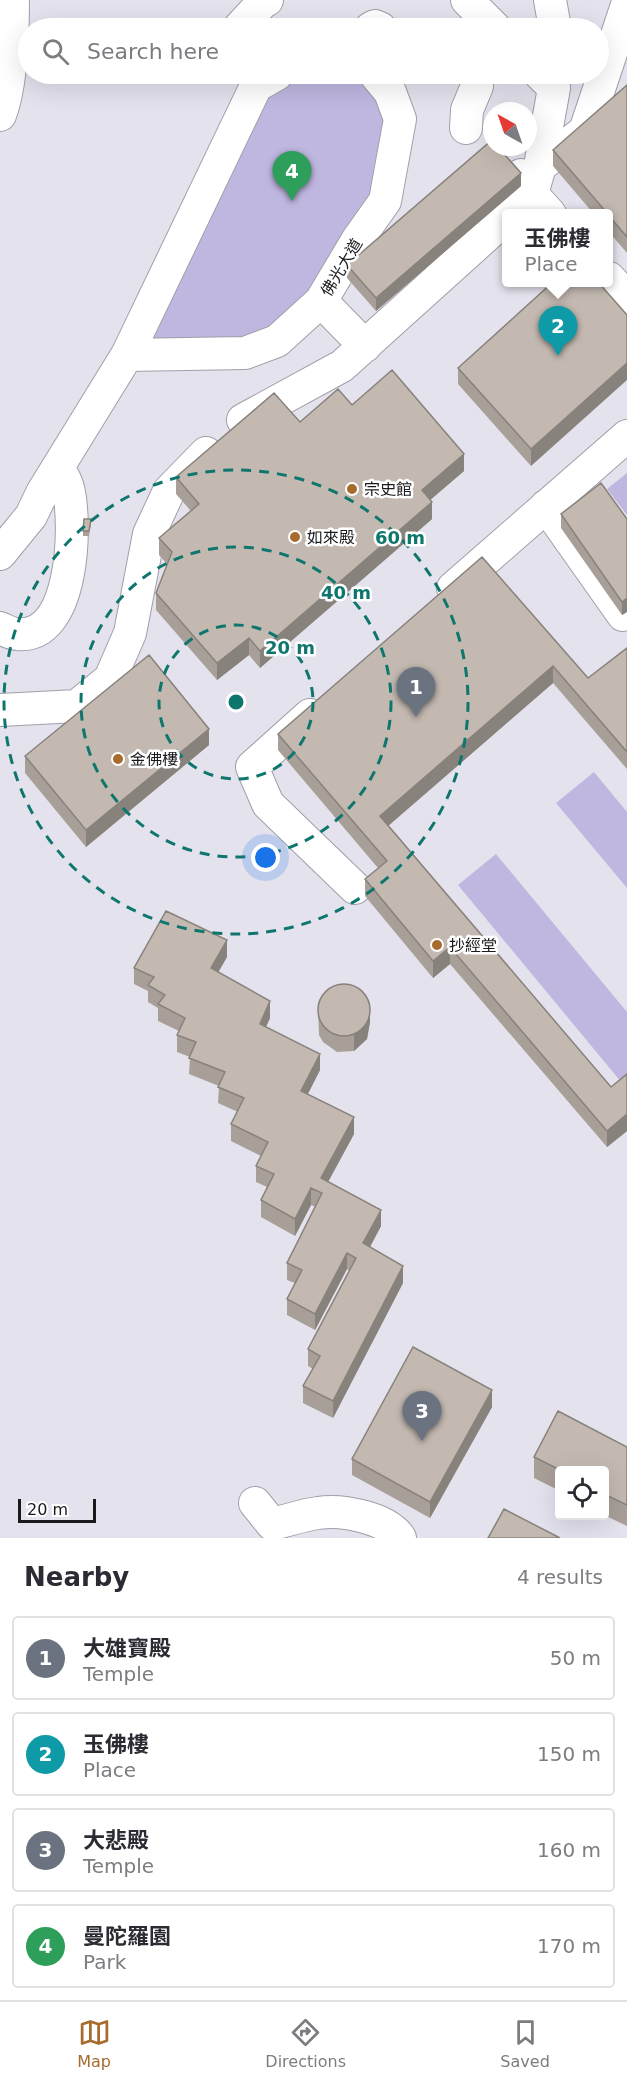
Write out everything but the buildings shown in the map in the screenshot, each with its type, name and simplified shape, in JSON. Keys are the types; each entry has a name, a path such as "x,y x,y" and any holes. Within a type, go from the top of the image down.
{"street":[{"path":"0,115 5,98 13,0"},
{"path":"248,18 267,0"},
{"path":"467,0 485,18"},
{"path":"550,0 553,18"},
{"path":"609,59 627,5"},
{"path":"0,554 31,516 127,355 256,84"},
{"name":"佛光大道","path":"127,355 245,353 277,341 321,301 358,239 385,201 400,119 390,92 383,84"},
{"path":"466,128 467,110 477,84"},
{"path":"530,192 548,84"},
{"path":"530,192 585,131 601,84"},
{"path":"0,710 77,706 110,679 130,633 149,534 169,491 200,458 244,420 342,366 502,222"},
{"path":"613,282 627,298"},
{"path":"321,301 365,345"},
{"path":"429,609 627,436"},
{"path":"0,628 15,634 29,634 40,630 54,614 64,592 69,565 72,509 68,487 58,468"},
{"path":"546,506 622,615"},
{"path":"332,696 252,767 268,804 355,888"},
{"path":"255,1503 272,1524 320,1513 363,1516 394,1528 400,1538"}],"shaded area":[{"path":"269,84 375,84 396,118 367,239 251,359 134,350 262,88"},
{"path":"627,473 627,515 607,489"},
{"path":"594,772 627,812 627,888 556,803"},
{"path":"496,854 627,1012 627,1079 622,1083 458,885"}],"place":[{"name":"曼陀羅園","path":"292,201"},
{"name":"玉佛樓","path":"558,356"},
{"name":"宗史館","path":"352,489"},
{"name":"如來殿","path":"295,537"},
{"name":"大雄寶殿","path":"416,717"},
{"name":"金佛樓","path":"118,759"},
{"name":"抄經堂","path":"437,945"},
{"name":"大悲殿","path":"422,1441"}]}
